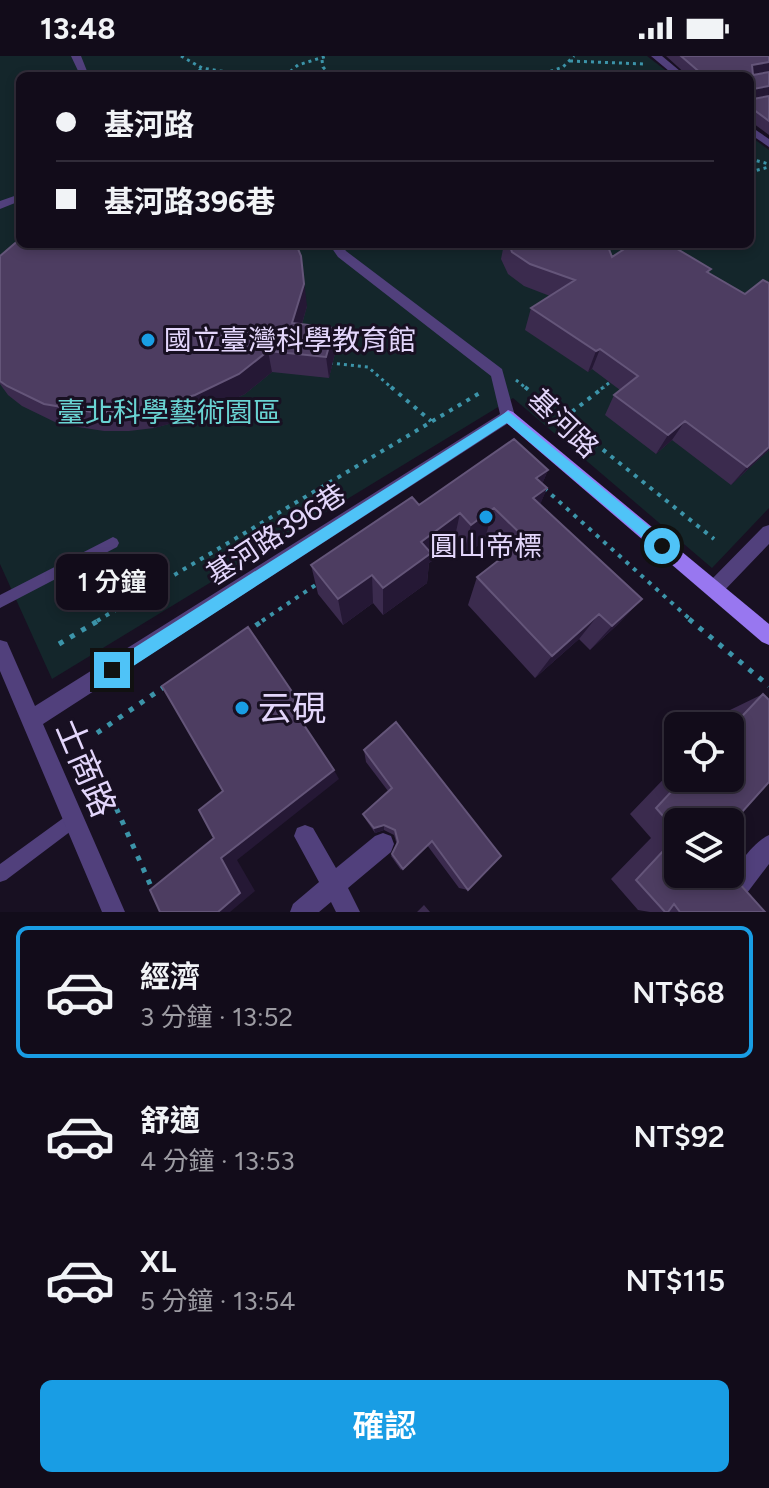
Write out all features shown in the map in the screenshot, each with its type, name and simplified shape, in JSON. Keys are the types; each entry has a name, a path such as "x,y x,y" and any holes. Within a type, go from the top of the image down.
{"street":[{"name":"基河路","path":"338,248 497,373 508,416 769,636"},
{"name":"基河路396巷","path":"31,720 508,416"},
{"path":"714,589 769,532"},
{"name":"士商路","path":"0,649 114,912"},
{"path":"305,836 349,912"},
{"path":"301,912 383,844"},
{"path":"744,878 769,846"}],"lane":[{"path":"0,602 113,543"},
{"path":"0,874 73,819"}],"path":[{"path":"181,56 202,68 226,72"},
{"path":"290,72 298,65 327,56"},
{"path":"570,61 574,56"},
{"path":"546,72 570,61 663,59"},
{"path":"322,60 327,72"},
{"path":"198,72 202,68"},
{"path":"317,361 368,367 431,421"},
{"path":"564,418 609,383"},
{"path":"542,486 656,591 769,686"},
{"path":"238,637 327,577"},
{"path":"97,733 174,680"},
{"path":"90,749 157,898"}],"green space":[{"name":"臺北科學藝術園區","path":"0,56 647,56 668,72 16,72 16,248 754,248 754,139 769,150 769,508 712,568 513,398 52,679 0,564"}],"building":[{"path":"681,56 769,56 769,62 752,65 753,72 700,72"},
{"path":"769,72 769,86 754,89 754,75"},
{"path":"769,96 769,121 754,110 754,99"},
{"name":"國立臺灣科學教育館","path":"16,242 16,248 298,248 304,284 292,323 334,328 326,357 268,351 239,374 195,395 144,409 92,412 44,404 0,381 0,256"},
{"path":"510,248 609,248 612,257 626,248 676,248 711,269 707,272 745,294 763,280 769,283 769,447 747,467 685,421 668,435 614,395 638,376 600,349 596,351 531,308 575,280 530,264"},
{"path":"514,439 548,470 536,478 547,488 533,498 642,599 612,626 599,614 552,656 477,577 526,539 494,508 471,525 460,513 421,542 431,553 383,588 372,575 338,599 311,565 412,497 419,505"},
{"path":"248,627 297,699 290,704 334,770 221,858 240,893 218,912 160,912 150,890 214,838 199,810 223,791 162,686"},
{"path":"763,694 769,700 769,782 744,810 664,808 664,817 656,808 671,792 744,792 744,714"},
{"path":"396,722 501,856 468,890 432,841 403,869 392,854 398,842 395,830 384,825 374,828 363,814 392,788 364,750"},
{"path":"664,850 664,888 743,888 765,912 680,912 674,904 665,912 636,880"}],"place":[{"name":"國立臺灣科學教育館","path":"148,340"},
{"name":"圓山帝標","path":"486,517"},
{"name":"云硯","path":"242,708"}],"route":[{"path":"112,670 508,416 662,546"}]}
